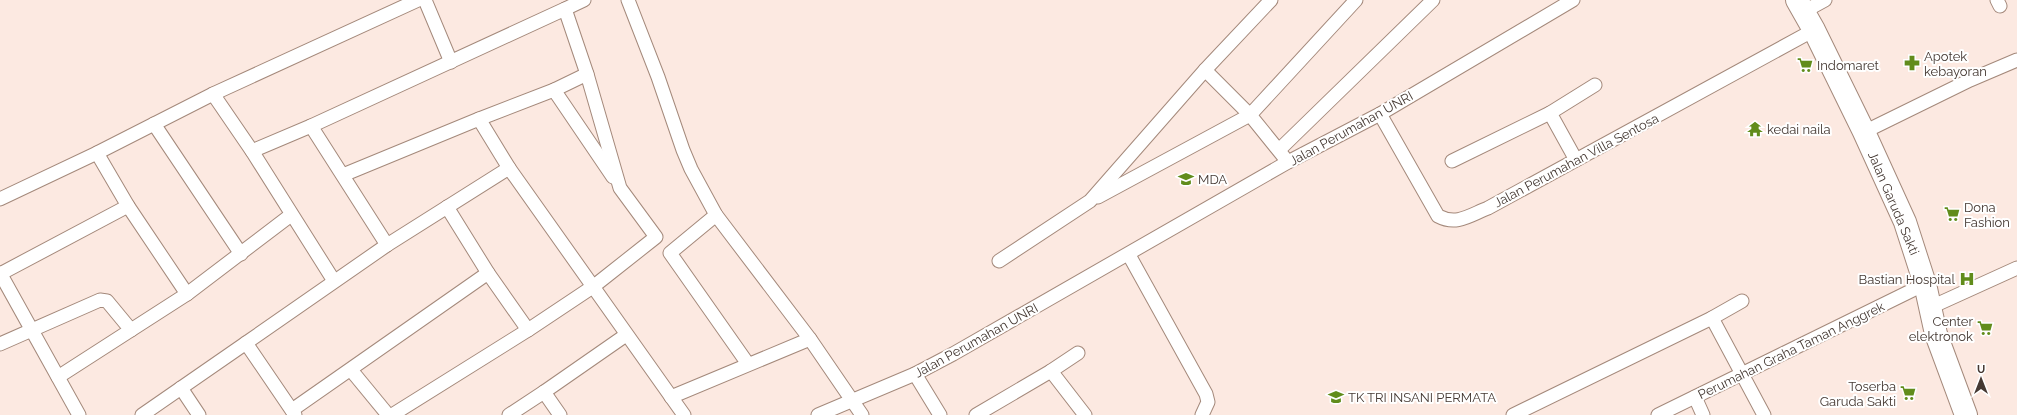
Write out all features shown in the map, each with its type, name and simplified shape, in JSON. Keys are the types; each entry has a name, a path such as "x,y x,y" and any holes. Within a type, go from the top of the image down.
{"highway":[{"name":"Jalan Garuda Sakti","path":"1800,6 1814,30 1864,132 1904,222 1924,284 1929,308 1945,361 1966,415"}],"street":[{"path":"0,199 97,153 213,94 418,0"},
{"path":"425,0 451,62"},
{"path":"252,151 312,126 584,0"},
{"path":"628,0 694,176 716,215 810,339 862,415"},
{"path":"1090,201 1205,70 1271,0"},
{"path":"999,261 1090,201 1250,115 1356,0"},
{"path":"1279,150 1433,0"},
{"name":"Jalan Perumahan UNRI","path":"818,415 915,374 1129,255 1288,162 1380,114 1573,0"},
{"path":"1800,6 1825,0"},
{"path":"565,9 587,74 620,188"},
{"name":"Jalan Perumahan Villa Sentosa","path":"1380,114 1438,216 1447,220 1455,221 1488,208 1814,30"},
{"path":"1864,132 1970,80 2017,60"},
{"path":"1205,70 1250,115 1288,162"},
{"path":"343,175 554,90 587,74"},
{"path":"1452,161 1550,113 1595,85"},
{"path":"554,90 620,188 656,237 670,253 748,364"},
{"path":"213,94 252,151 334,281"},
{"path":"1550,113 1576,160"},
{"path":"479,119 509,168 684,415"},
{"path":"154,124 241,254"},
{"path":"312,126 387,245"},
{"path":"97,153 128,206 187,294"},
{"path":"142,415 387,245 509,168"},
{"path":"79,415 0,273 128,206"},
{"path":"447,207 488,273 528,330"},
{"path":"58,377 187,294 291,215"},
{"path":"670,253 716,215"},
{"path":"392,415 528,330 594,286 656,237"},
{"path":"1129,255 1206,394 1208,402 1202,415"},
{"path":"1929,308 2017,268"},
{"path":"246,343 294,412 488,273"},
{"name":"Perumahan Graha Taman Anggrek","path":"1658,415 1924,284"},
{"path":"0,344 30,329 103,300 110,303 130,330"},
{"path":"1513,415 1712,318 1742,301"},
{"path":"1712,318 1764,415"},
{"path":"509,415 626,335"},
{"path":"671,397 810,339"},
{"path":"976,415 1051,371 1078,353"},
{"path":"351,370 388,415"},
{"path":"1051,371 1085,415"},
{"path":"915,374 940,415"},
{"path":"181,388 200,415"},
{"path":"544,392 560,415"},
{"path":"1695,397 1703,415"}],"place":[{"name":"Apotek kebayoran","path":"1912,63"},
{"name":"Indomaret","path":"1805,65"},
{"name":"kedai naila","path":"1755,129"},
{"name":"MDA","path":"1186,179"},
{"name":"Dona Fashion","path":"1952,214"},
{"name":"Bastian Hospital","path":"1967,279"},
{"name":"Center elektronok","path":"1985,328"},
{"name":"Toserba Garuda Sakti","path":"1908,393"},
{"name":"TK TRI INSANI PERMATA","path":"1336,397"}]}
